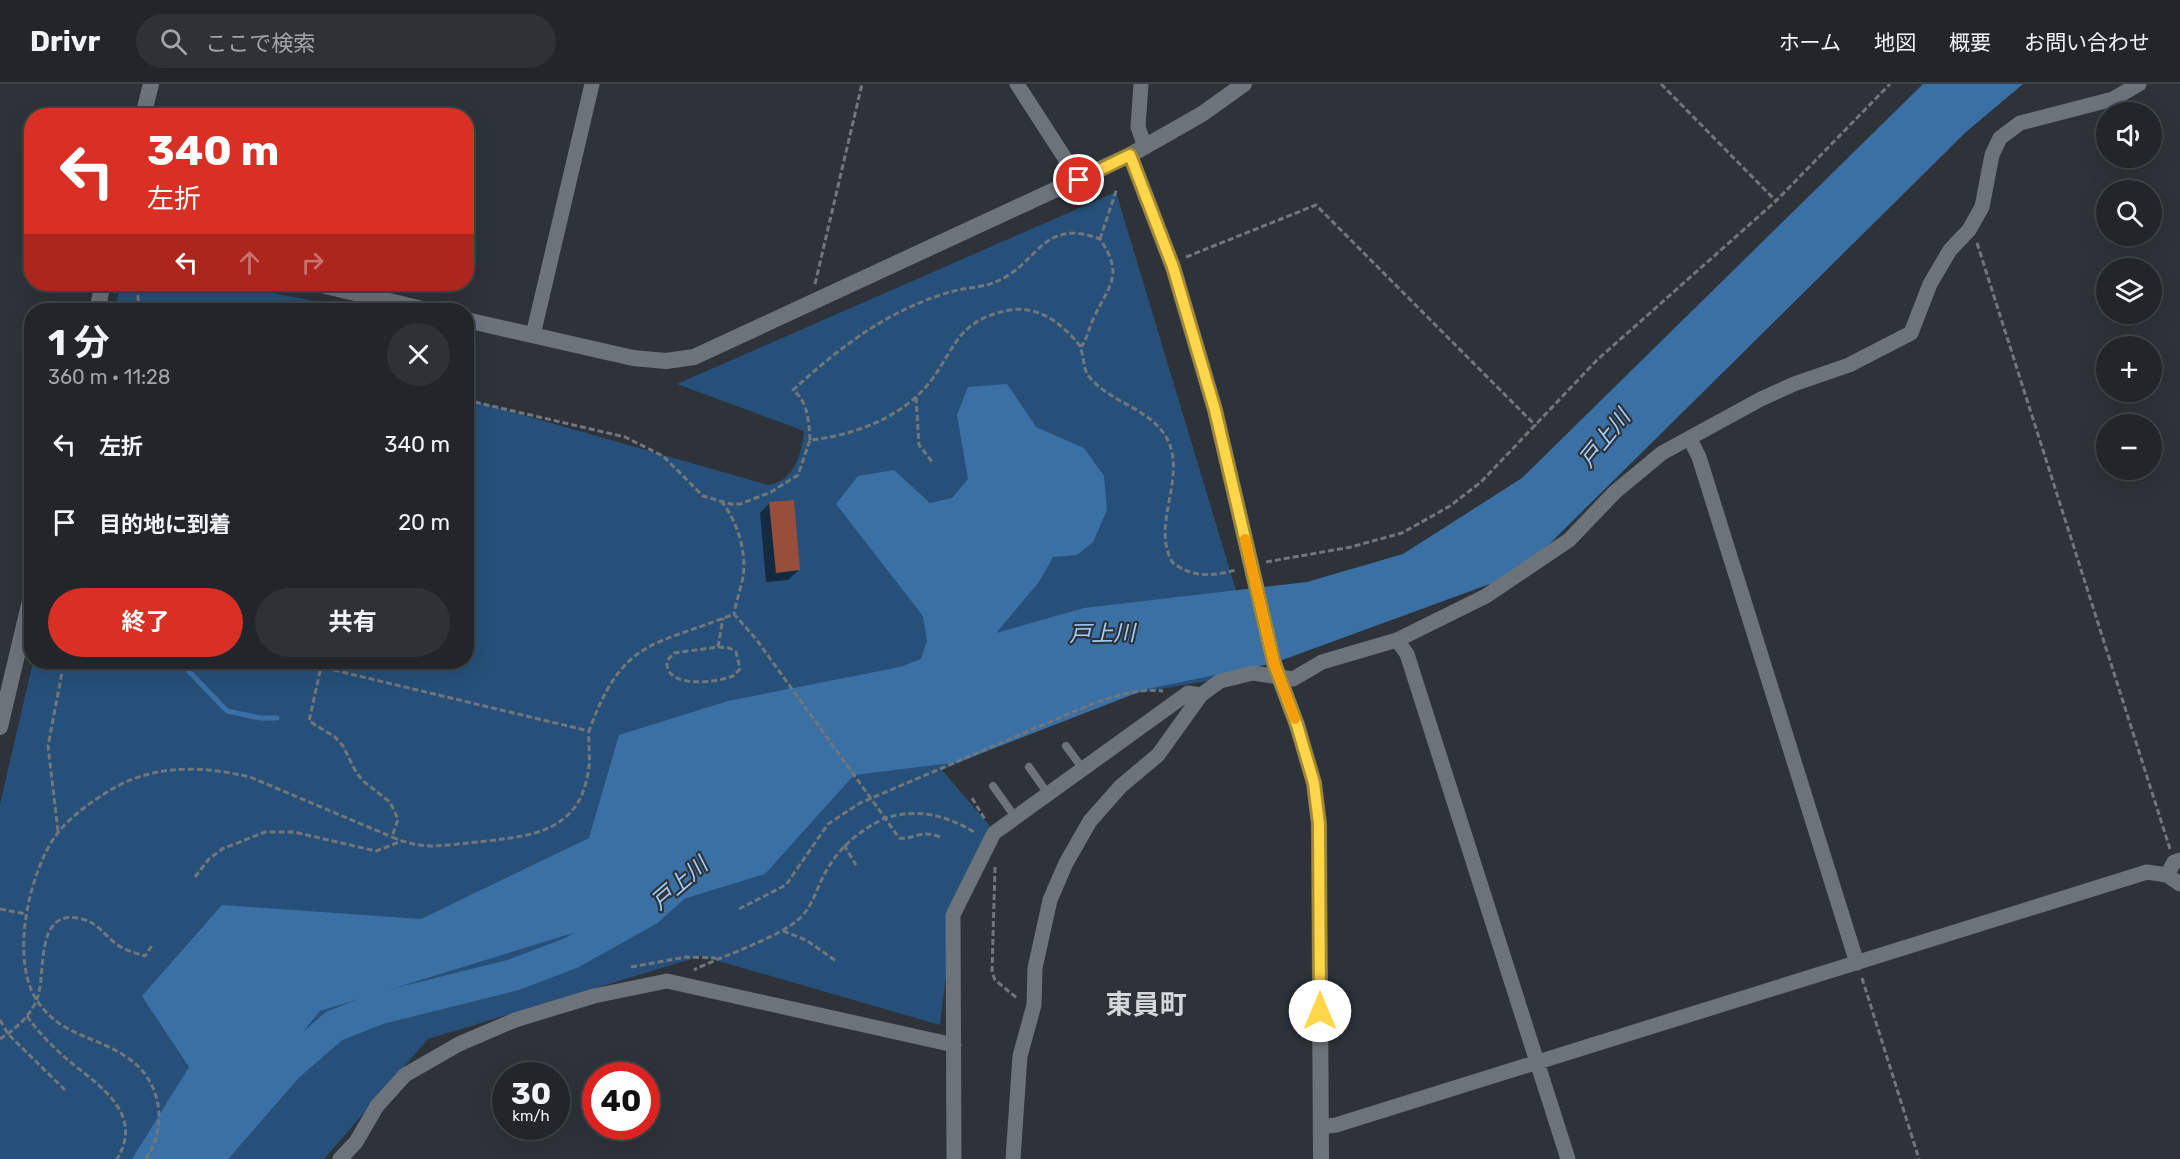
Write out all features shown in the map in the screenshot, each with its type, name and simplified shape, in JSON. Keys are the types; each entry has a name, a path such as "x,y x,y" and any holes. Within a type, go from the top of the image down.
{"street":[{"path":"145,108 151,84"},
{"path":"533,335 592,84"},
{"path":"1017,84 1079,180"},
{"path":"1141,84 1138,127 1145,147"},
{"path":"474,322 633,358 678,360 709,352 1130,155 1228,89 1245,84"},
{"path":"954,1159 953,915 994,833 1083,769 1195,694 1220,681 1276,670 1293,679 1322,662 1397,640 1486,596 1569,540 1615,492 1662,453 1690,440 1761,399 1794,384 1850,365 1911,333 1930,284 1950,250 1969,230 1982,207 1992,155 2001,138 2020,123 2113,99 2139,84"},
{"path":"1130,155 1171,263 1215,410 1276,670 1297,725 1314,783 1319,824 1321,1159"},
{"path":"347,291 397,303"},
{"path":"1690,440 1699,457 1857,963"},
{"path":"0,727 24,626"},
{"path":"1397,640 1407,654 1568,1159"},
{"path":"1012,1159 1020,1056 1034,1005 1035,968 1050,900 1066,863 1090,821 1121,786 1158,755 1195,694"},
{"path":"1321,1128 2147,872 2174,865 2180,884"},
{"path":"340,1159 356,1142 377,1106 405,1075 459,1044 515,1020 594,996 672,982 954,1045"}],"lane":[{"path":"1066,746 1083,769"},
{"path":"1029,767 1048,794"},
{"path":"993,786 1015,817"}],"path":[{"path":"815,303 814,289 862,84"},
{"path":"1661,84 1776,201"},
{"path":"810,440 868,426 916,397 925,388 957,339 980,317 1017,309 1044,315 1063,328 1081,347 1083,369 1093,381 1146,416 1168,442 1174,468 1165,541 1173,563 1191,574 1216,576 1253,571 1402,533 1450,506 1481,482 1597,360 1776,201 1890,84"},
{"path":"1100,240 1117,188"},
{"path":"1171,263 1316,205 1536,426"},
{"path":"1969,230 1976,240 2174,865"},
{"path":"474,402 625,437 663,456 703,495 740,504 785,484 798,475 810,440 809,420 802,402 793,390 858,335 886,318 925,301 950,292 991,284 1013,271 1057,235 1073,232 1100,240 1112,260 1113,281 1092,322 1088,338 1081,347"},
{"path":"916,397 919,445 933,463"},
{"path":"720,499 733,518 744,560 744,574 734,614"},
{"path":"146,1159 158,1133 159,1117 158,1101 146,1077 125,1055 61,1026 37,1001 27,968 24,941 26,914 35,878 44,855 58,833 75,815 118,786 146,774 181,768 226,771 250,777 419,847 530,836 552,828 583,793 588,771 589,731 601,699 621,668 632,657 657,640 734,614"},
{"path":"734,614 756,639 899,838 905,839 923,832 939,837"},
{"path":"718,647 723,618"},
{"path":"718,647 729,648 736,652 740,669 733,676 683,681 674,678 668,671 668,661 674,653 718,647"},
{"path":"58,833 48,746 63,669"},
{"path":"321,669 309,721 334,737 343,746 363,781 390,802 398,819 392,837"},
{"path":"329,669 589,731"},
{"path":"739,909 786,885 828,824 860,803 1121,694 1147,689 1195,694"},
{"path":"972,798 989,825"},
{"path":"672,982 718,958 794,924 809,908 826,870 844,845 863,830 885,818"},
{"path":"195,877 209,859 222,849 265,832 294,832 376,851 402,841"},
{"path":"844,845 856,865"},
{"path":"0,909 26,914"},
{"path":"0,1039 27,1016 37,1001 41,986 44,943 48,933 59,922 69,918 88,921 117,945 145,956 153,944"},
{"path":"782,931 796,934 836,961"},
{"path":"631,967 686,957 718,958"},
{"path":"1857,963 1919,1159"},
{"path":"27,1016 66,1058 116,1102 125,1130 125,1143 117,1159"},
{"path":"0,1020 8,1034 66,1091"}],"shaded area":[{"path":"1116,192 1241,607 1253,673 1114,697 942,770 989,825 953,915 940,1025 701,956 428,1039 324,1159 0,1159 0,804 31,669 474,669 474,401 768,485 777,483 790,472 799,457 804,431 677,384"},
{"path":"119,291 264,291 324,303 116,303"}],"water":[{"path":"1923,84 2023,84 1966,132 1520,573 1274,663 1147,689 959,762 854,775 765,874 320,1011 199,1159 132,1159 189,1067 142,996 222,905 421,919 589,838 619,735 728,701 900,667 921,659 927,641 923,616 836,504 858,476 894,470 930,503 952,498 968,479 957,415 968,387 1007,384 1036,427 1084,448 1104,476 1107,510 1093,542 1077,555 1053,557 1039,582 996,633 1084,608 1307,582 1403,554 1522,478"}],"building":[{"path":"794,500 800,570 776,573 769,502"}],"waterway":[{"path":"187,669 227,711 260,718 277,718"},
{"name":"戸上川","path":"207,1159 287,1067 334,1026 377,1009 513,975 571,953 648,910 678,883"}],"slow traffic":[{"path":"1245,539 1278,678 1295,719"}],"district":[{"name":"東員町","path":"1146,1005"}],"route":[{"path":"1079,180 1130,155 1173,267 1215,410 1274,663 1297,725 1314,783 1319,824 1320,1011"}]}
